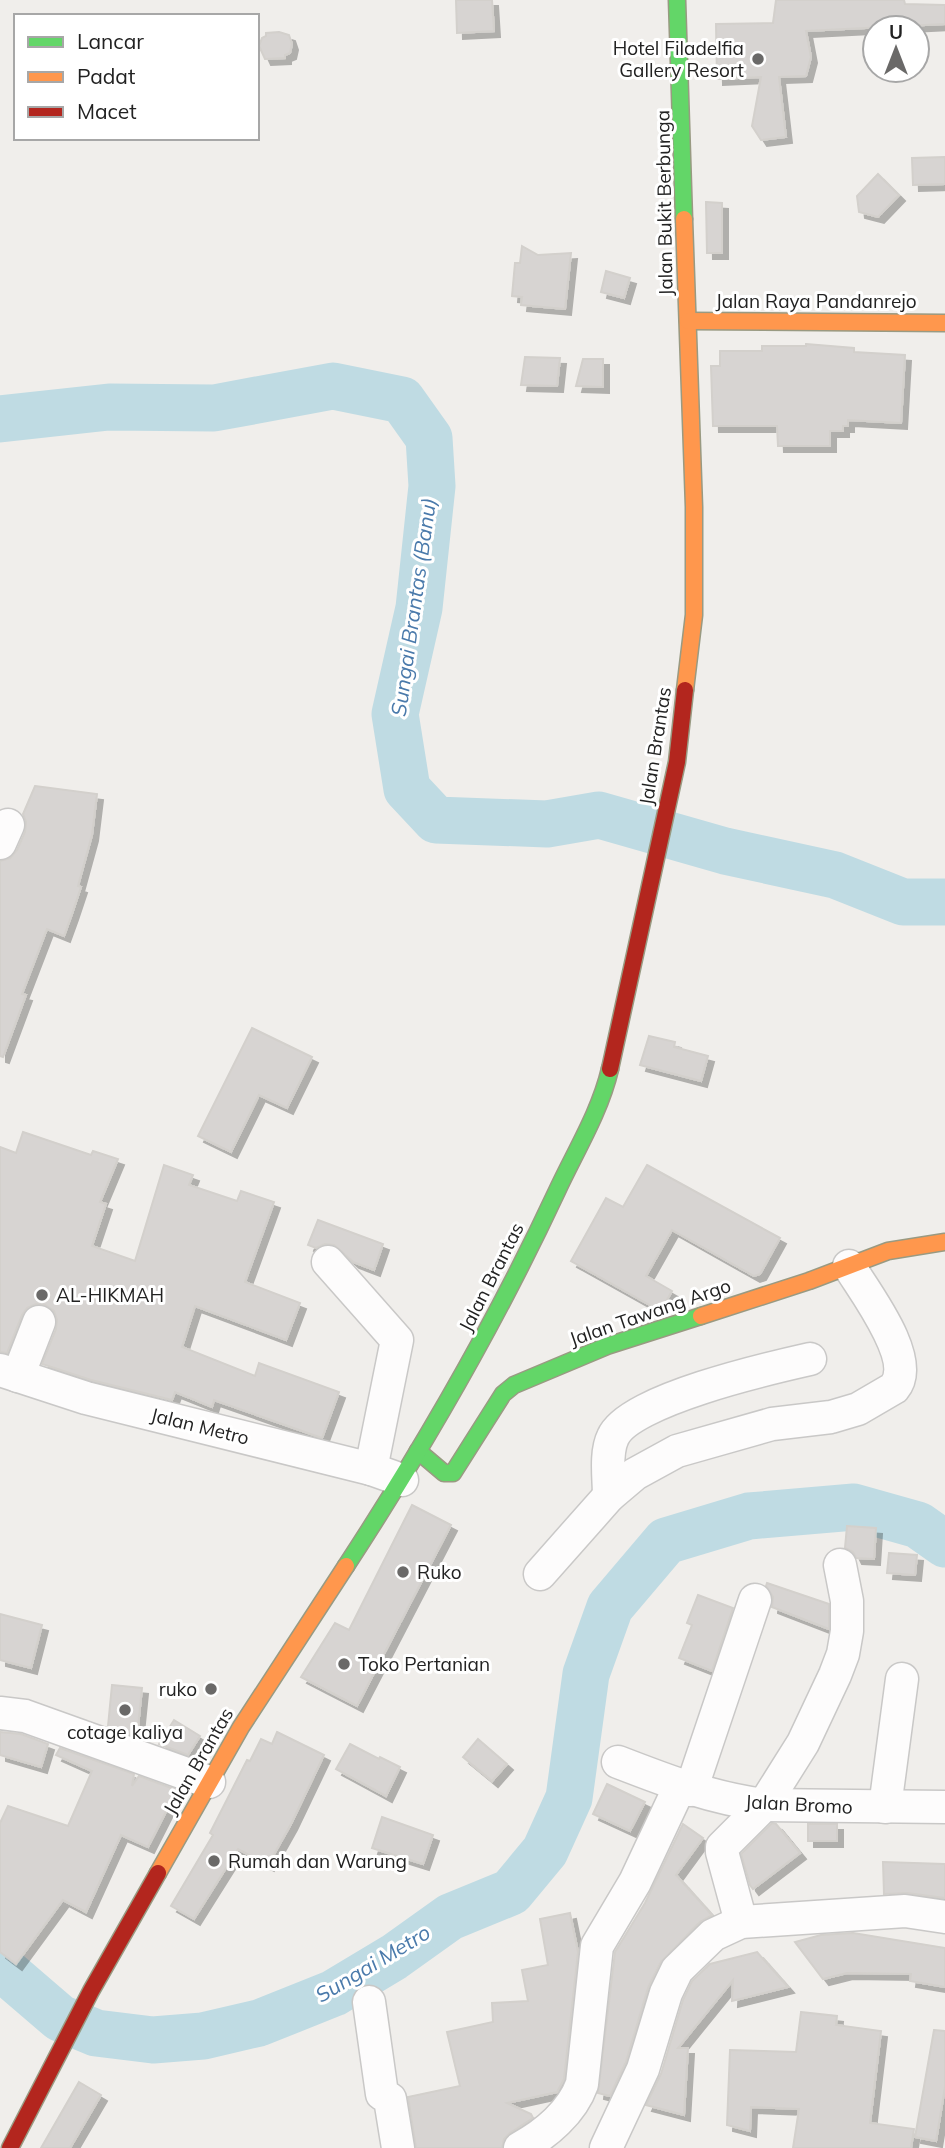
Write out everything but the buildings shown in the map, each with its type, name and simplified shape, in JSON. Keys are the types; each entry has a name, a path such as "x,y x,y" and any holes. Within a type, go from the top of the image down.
{"main road":[{"name":"Jalan Bukit Berbunga","path":"677,0 681,39 688,321"},
{"name":"Jalan Raya Pandanrejo","path":"688,321 945,323"},
{"name":"Jalan Brantas","path":"10,2148 91,1991 241,1727 402,1480 482,1341 542,1223 608,1077 677,762 694,615 694,507 688,321"},
{"name":"Jalan Tawang Argo","path":"418,1451 444,1473 453,1474 503,1394 514,1385 619,1342 888,1251 945,1242"}],"street":[{"path":"328,1262 397,1340 371,1469"},
{"path":"540,1574 609,1496 635,1474 677,1451 772,1424 831,1417 858,1409 894,1388 901,1371 897,1349 849,1266"},
{"path":"9,1373 39,1322"},
{"path":"609,1496 610,1446 613,1436 625,1422 700,1389 765,1369 810,1359"},
{"name":"Jalan Metro","path":"9,1373 86,1398 371,1469 402,1480"},
{"path":"741,1922 722,1847 764,1805 803,1743 843,1654 848,1601 840,1565"},
{"path":"520,2148 558,2122 579,2092 597,1946 685,1788 755,1600"},
{"path":"885,1807 902,1679"},
{"path":"0,1713 25,1716 209,1782"},
{"name":"Jalan Bromo","path":"618,1762 685,1788 737,1802 764,1805 945,1807"},
{"path":"606,2148 643,2069 666,1993 677,1970 713,1935 741,1922 905,1911 945,1917"},
{"path":"369,2001 382,2094 390,2099 398,2148"}],"waterway":[{"name":"Sungai Brantas (Banu)","path":"0,419 109,407 214,408 333,386 402,400 429,438 432,486 419,608 395,714 407,789 436,820 547,824 599,815 725,851 835,875 903,902 945,902"},
{"name":"Sungai Brantas (Banu)","path":"3,1969 60,2018 96,2033 153,2040 203,2036 259,2023 334,1993 394,1957 450,1917 511,1892 545,1851 569,1798 586,1674 610,1607 666,1541 749,1516 854,1507 918,1525 945,1544"},
{"name":"Sungai Metro","path":"0,1966 3,1969"}],"traffic: fast":[{"path":"677,0 684,219"},
{"path":"346,1566 431,1429 509,1288 586,1132 610,1069"},
{"path":"418,1451 444,1473 453,1473 503,1394 514,1385 607,1346 701,1316"}],"traffic: slow":[{"path":"684,219 694,507 694,615 685,690"},
{"path":"688,321 945,323"},
{"path":"701,1316 809,1281 888,1251 945,1242"},
{"path":"158,1873 241,1727 346,1566"}],"traffic: jam":[{"path":"610,1069 677,762 685,690"},
{"path":"10,2148 91,1991 158,1873"}],"place":[{"name":"Hotel Filadelfia Gallery Resort","path":"758,59"},
{"name":"AL-HIKMAH","path":"42,1295"},
{"name":"Ruko","path":"403,1572"},
{"name":"Toko Pertanian","path":"344,1664"},
{"name":"ruko","path":"211,1689"},
{"name":"cotage kaliya","path":"125,1710"},
{"name":"Rumah dan Warung","path":"214,1861"}]}
